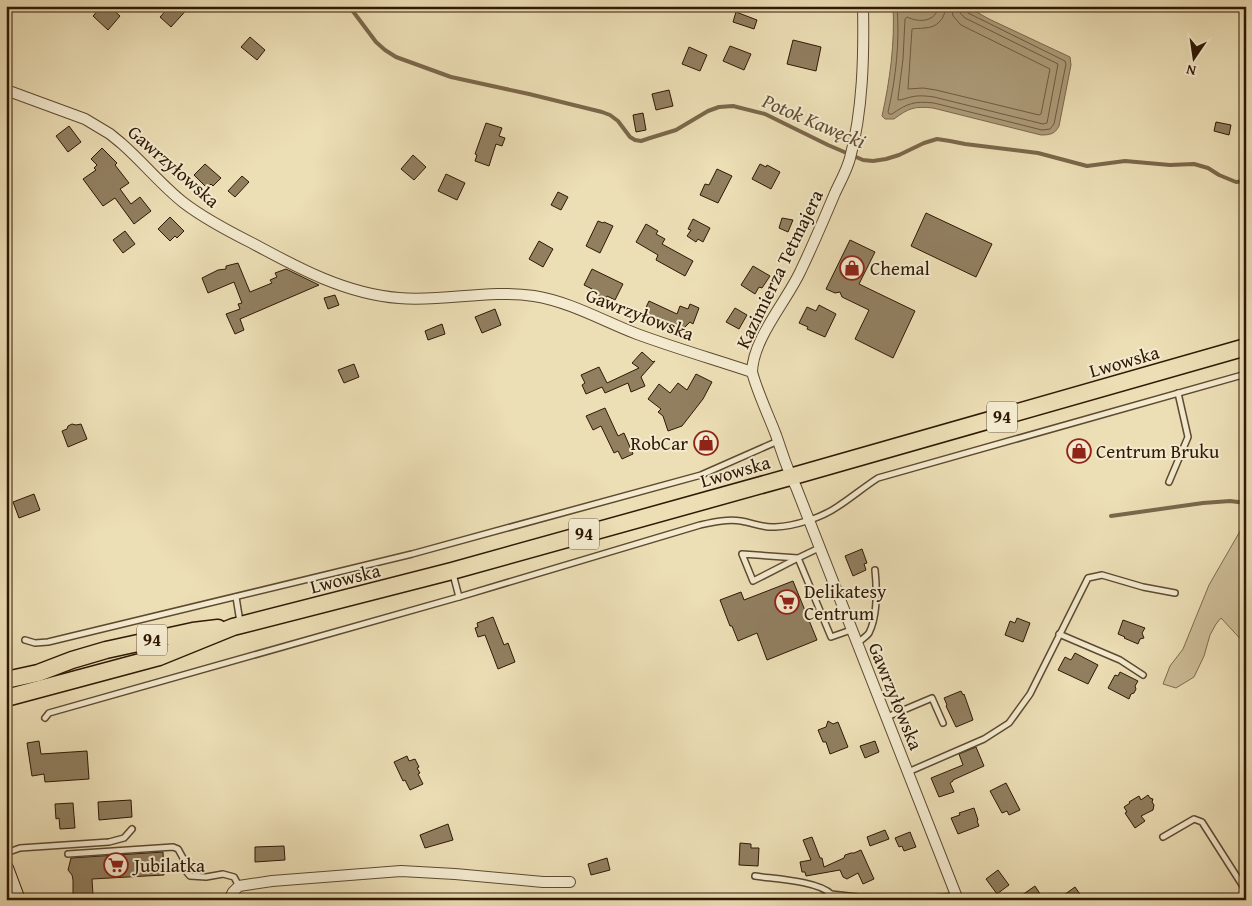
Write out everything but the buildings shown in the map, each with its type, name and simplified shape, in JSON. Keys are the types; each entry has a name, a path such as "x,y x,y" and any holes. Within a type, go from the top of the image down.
{"main road":[{"name":"Lwowska","path":"6,698 159,657 237,626 452,571 1246,347"},
{"name":"Lwowska","path":"6,680 38,673 106,650 193,631 237,626"}],"street":[{"name":"Kazimierza Tetmajera","path":"752,372 754,355 761,339 800,272 849,160 859,106 862,74 863,6"},
{"name":"Gawrzyłowska","path":"6,90 86,119 110,134 183,202 214,223 268,252 350,289 380,296 414,299 497,294 534,296 574,307 651,339 752,372 755,385 778,441 790,477 796,486 957,898"},
{"path":"6,869 18,900"},
{"path":"229,900 239,886 272,881 401,871 543,882 570,882"}],"lane":[{"path":"45,718 49,713 459,597 715,522 728,520 742,521 774,528 808,520 828,513 878,478 1246,374"},
{"path":"1169,482 1188,436 1178,393"},
{"path":"25,640 35,643 48,642 412,554 701,475 778,441"},
{"path":"798,558 742,554 753,581 819,548"},
{"path":"798,558 831,637 851,630"},
{"path":"857,643 868,634 874,617 877,596 875,570"},
{"path":"452,571 459,597"},
{"path":"908,772 984,739 1009,723 1030,694 1088,578 1102,575 1143,588 1175,593"},
{"path":"236,597 237,626"},
{"path":"1059,634 1120,660 1144,674"},
{"path":"886,717 932,698 943,723"},
{"path":"1163,837 1194,819 1202,822 1246,891"},
{"path":"6,853 20,848 109,842 124,838 132,829"},
{"path":"68,854 173,847 178,849 184,869 190,876 206,877 223,874 234,877 239,886"},
{"path":"755,876 814,884 826,889 831,894"},
{"path":"817,900 831,894 921,899 957,898"}],"shaded area":[{"path":"1245,507 1246,645 1221,618 1210,635 1204,656 1194,677 1176,688 1163,684 1170,666 1183,649 1209,585 1243,526"}],"water":[{"path":"893,6 912,6 916,9 924,10 929,6 966,6 989,19 1070,57 1071,65 1059,126 1056,131 1052,134 1041,135 926,107 904,112 894,119 885,119 882,116 891,61"}],"waterway":[{"name":"Potok Kawęcki","path":"349,6 376,42 396,57 451,77 602,112 618,121 630,137 635,140 641,141 676,130 708,111 719,107 733,106 765,114 863,160 886,159 937,139 1038,153 1087,166 1125,161 1170,165 1194,164 1208,168 1236,182 1246,181"},
{"path":"1111,516 1203,503 1230,501 1246,503"}],"place":[{"name":"Chemal","path":"852,268"},
{"name":"RobCar","path":"706,443"},
{"name":"Centrum Bruku","path":"1079,451"},
{"name":"Delikatesy Centrum","path":"787,602"},
{"name":"Jubilatka","path":"116,865"}]}
